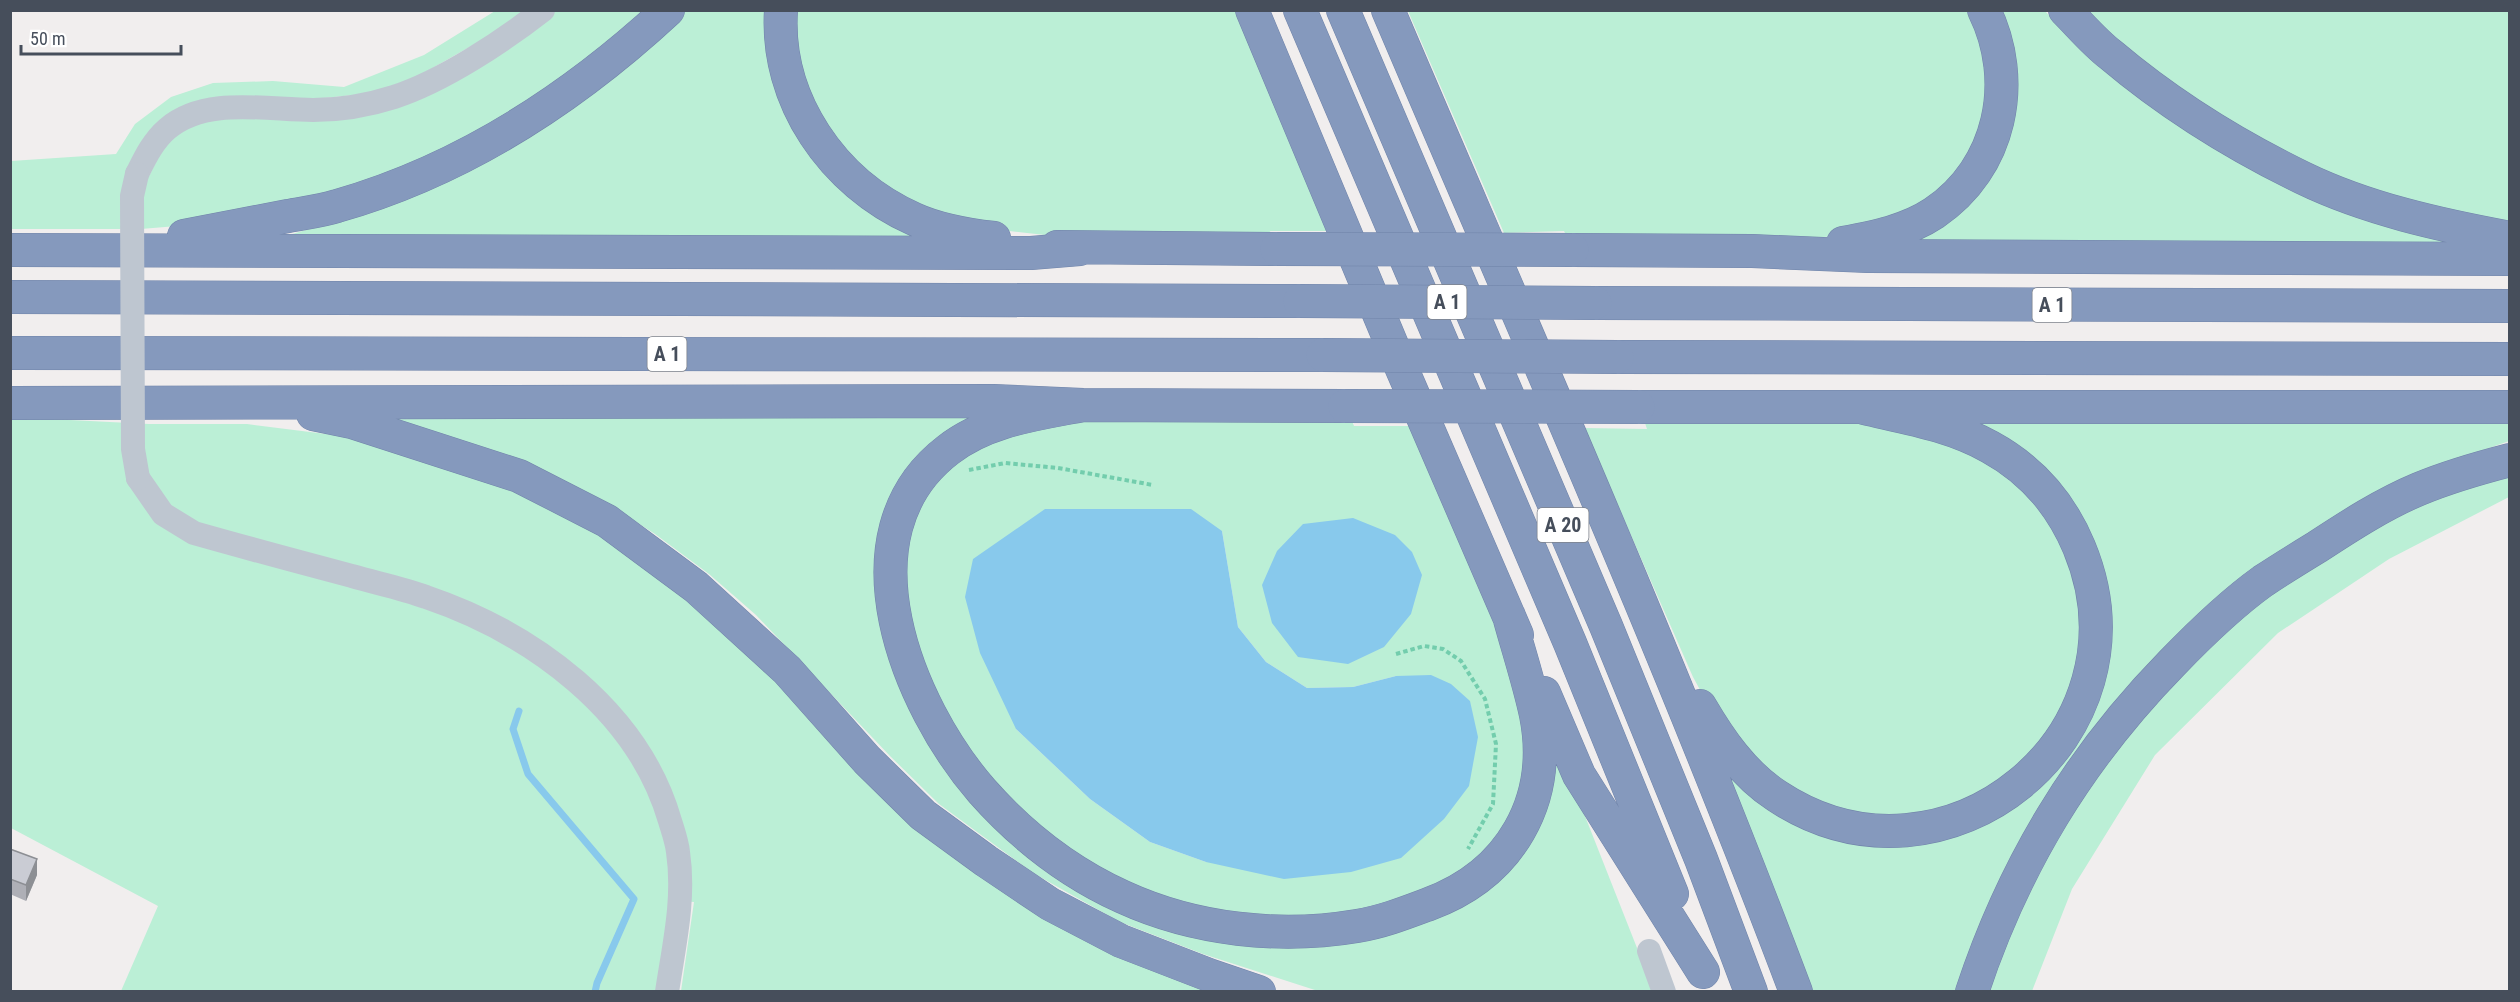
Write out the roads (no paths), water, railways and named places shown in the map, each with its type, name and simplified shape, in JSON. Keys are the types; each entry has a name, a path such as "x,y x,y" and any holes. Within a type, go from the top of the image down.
{"highway":[{"path":"112,250 335,207 398,186 451,163 504,135 568,94 608,64 668,10"},
{"path":"781,10 779,31 788,78 810,129 839,168 874,196 914,219 968,235 1080,249"},
{"path":"1251,10 1509,616 1580,775 1707,982"},
{"name":"A 20","path":"1300,10 1570,643 1707,982"},
{"name":"A 20","path":"1343,10 1606,626 1701,859 1751,992"},
{"path":"1388,10 1645,611 1740,844 1796,992"},
{"path":"1752,251 1843,243 1877,237 1928,217 1963,189 1984,158 1996,127 2003,95 2000,56 1984,10"},
{"path":"2065,10 2109,54 2160,94 2207,125 2304,179 2391,210 2437,223 2510,238"},
{"path":"10,250 1031,253 1080,249 1572,250 1752,251 1868,256 2510,259"},
{"name":"A 1","path":"10,297 2510,306"},
{"name":"A 1","path":"10,353 2510,359"},
{"path":"10,403 993,401 1083,405 1863,408 2510,407"},
{"path":"259,402 352,422 519,476 608,521 696,587 788,670 867,760 923,815 986,861 1050,904 1121,941 1259,992"},
{"path":"1083,405 998,424 965,439 947,451 919,480 904,504 895,530 890,558 890,585 900,635 913,680 934,723 954,756 983,792 1024,833 1071,869 1124,897 1176,916 1228,928 1280,932 1318,931 1359,926 1397,916 1441,900 1473,881 1497,862 1514,841 1529,815 1538,778 1539,748 1536,717 1509,616"},
{"path":"1645,611 1725,744 1747,771 1777,796 1808,813 1840,824 1877,830 1921,829 1964,817 2017,787 2057,747 2081,703 2095,654 2096,624 2093,595 2085,562 2075,537 2063,513 2048,493 2024,468 1990,446 1952,430 1863,408"},
{"path":"1972,992 2002,911 2024,865 2058,806 2113,727 2199,636 2262,582 2354,523 2418,489 2510,460"}],"street":[{"path":"543,10 492,46 432,81 393,97 347,107 315,110 221,108 189,115 168,128 152,146 137,174 132,196 133,449 138,478 163,514 194,533 426,597 480,619 535,650 587,691 622,728 651,770 666,807 678,851 681,901 667,992"},
{"path":"1649,951 1664,992"}],"water":[{"path":"1045,509 1191,509 1222,531 1238,627 1266,662 1307,688 1353,687 1396,676 1431,675 1451,684 1470,701 1478,737 1469,786 1444,819 1401,858 1351,872 1284,879 1206,862 1150,842 1090,799 1016,729 980,653 965,597 973,559"},
{"path":"1353,518 1395,535 1412,552 1422,575 1411,614 1384,647 1348,664 1298,657 1272,623 1262,585 1277,551 1303,524"}],"waterway":[{"path":"519,711 513,729 528,774 634,899 595,992"}]}
